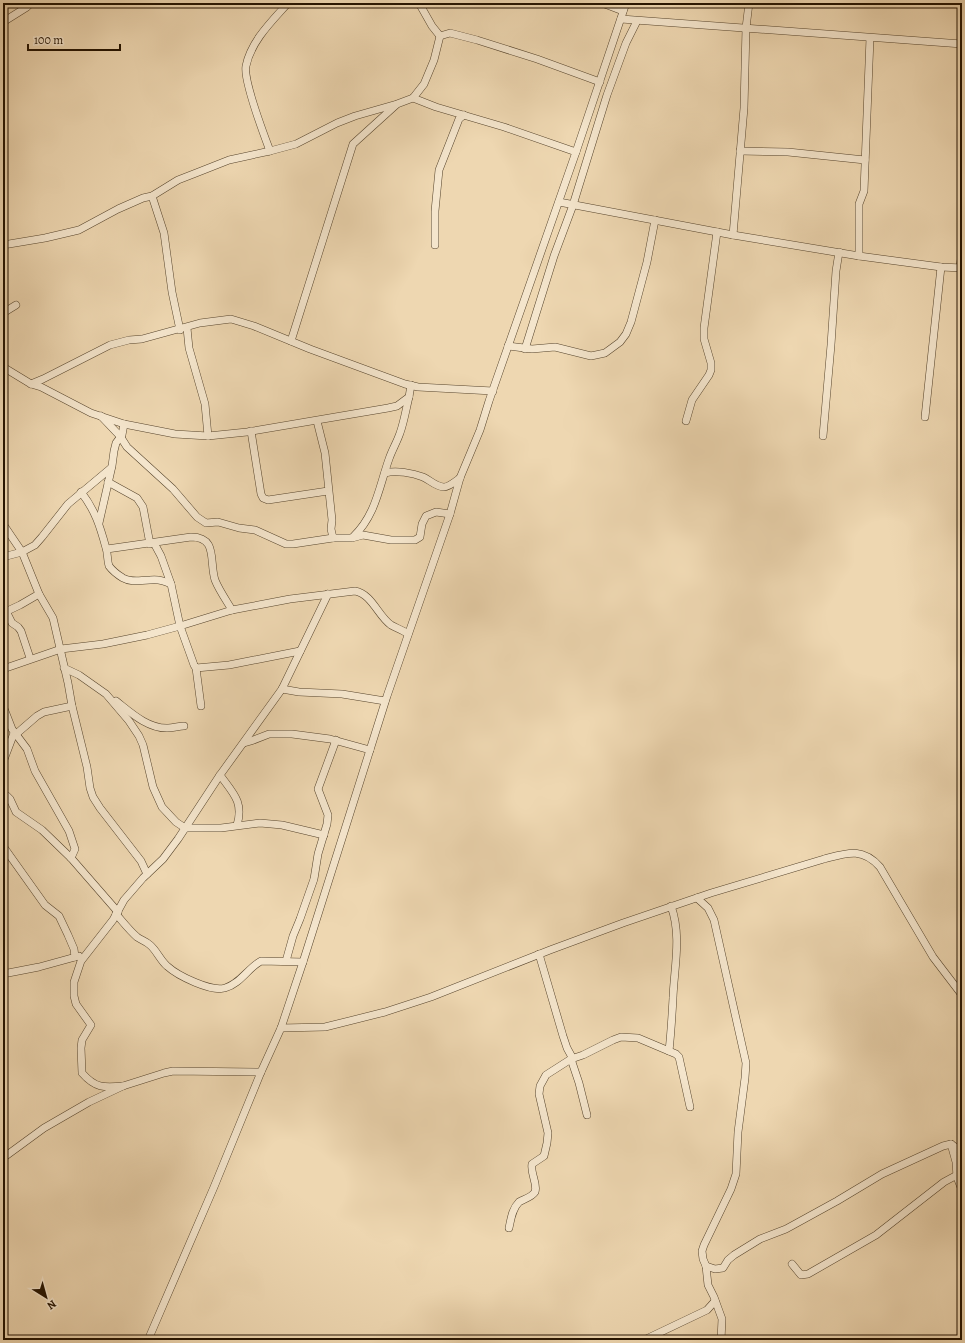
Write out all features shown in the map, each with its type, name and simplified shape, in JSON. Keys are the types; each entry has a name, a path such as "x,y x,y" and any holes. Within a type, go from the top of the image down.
{"street":[{"path":"3,22 24,10 31,3"},
{"path":"270,152 248,84 246,67 252,49 266,28 288,3"},
{"path":"419,3 432,26 440,36"},
{"path":"602,3 623,11"},
{"path":"148,1340 281,1028 385,701 450,514 460,478 480,430 626,3"},
{"path":"733,235 744,108 748,3"},
{"path":"621,19 962,44"},
{"path":"525,349 552,263 573,205 607,95 626,43 637,21"},
{"path":"440,36 450,34 477,40 537,59 600,82"},
{"path":"3,245 46,238 79,230 118,209 143,198 152,196 178,180 226,161 270,152 296,144 337,123 413,98 424,84 434,60 440,36"},
{"path":"859,256 859,204 863,195 870,38"},
{"path":"413,98 436,107 504,127 576,152"},
{"path":"291,341 353,144 397,104"},
{"path":"435,245 435,212 439,170 459,119 464,115"},
{"path":"740,151 788,152 865,160"},
{"path":"152,196 164,233 172,292 205,404 208,436"},
{"path":"559,202 733,235 859,256 941,267 961,268 962,251"},
{"path":"508,346 525,349 555,348 595,356 605,353 620,342 626,334 631,322 647,262 655,220"},
{"path":"686,421 692,400 711,370 704,339 704,328 717,232"},
{"path":"823,436 832,339 836,271 839,252"},
{"path":"925,416 941,267"},
{"path":"3,313 16,305"},
{"path":"31,384 110,345 184,329 200,324 230,319 254,326 387,378 412,385 493,391"},
{"path":"3,367 31,384 41,387 91,413 124,424 175,434 208,436 316,421 397,406 409,397"},
{"path":"352,538 368,519 378,495 389,459 400,433 412,385"},
{"path":"101,416 113,431 120,436 127,447 173,489 182,502 201,521 206,523 218,522 239,528 255,530 286,544 333,538 352,538 363,535 390,540 415,540 419,538 422,524 426,516 436,512 450,514"},
{"path":"316,421 325,452 332,520 330,530 333,538"},
{"path":"99,523 116,443 123,433 124,424"},
{"path":"251,431 261,494 263,498 268,500 328,491"},
{"path":"3,557 30,549 38,542 68,504 111,468"},
{"path":"385,472 393,471 421,476 434,484 443,487 460,478"},
{"path":"108,482 137,498 143,507 152,543 161,556 171,584 180,626 196,668 201,706"},
{"path":"82,492 92,506 99,523 107,549 110,568 123,578 134,582 151,580 171,584"},
{"path":"3,524 22,552 39,594 53,618 93,797 141,861 147,874"},
{"path":"107,549 191,537 200,537 205,539 209,544 215,580 232,610"},
{"path":"3,669 30,658 61,649 103,644 180,626 232,610 290,599 355,591 359,592 373,604 390,624 408,634"},
{"path":"30,658 21,631 18,626 12,623 5,612 39,594"},
{"path":"123,1086 109,1087 92,1084 82,1073 82,1040 91,1025 76,1004 74,996 74,982 81,961 117,913 124,900 178,839 220,776 282,690 328,594"},
{"path":"196,668 229,665 300,652"},
{"path":"64,668 79,675 136,717 144,721 167,728 184,726"},
{"path":"282,690 342,694 385,701"},
{"path":"106,694 139,736 143,745 153,787 162,807 176,822 185,828 215,828 260,823 324,835"},
{"path":"3,706 9,723 15,734 27,749 35,772 69,831 75,849 70,858"},
{"path":"3,762 15,734 37,716 44,712 72,706"},
{"path":"244,743 273,733 292,734 336,740 370,750"},
{"path":"286,961 292,936 314,879 318,854 327,824 328,815 318,789 336,740"},
{"path":"220,776 239,804 240,815 237,825"},
{"path":"3,794 10,800 16,812 42,830 70,858 138,937 151,946 166,965 172,970 196,983 211,989 219,990 234,984 261,961 303,962"},
{"path":"3,846 45,905 59,916 68,935 75,957"},
{"path":"281,1028 325,1027 385,1012 431,997 539,954 671,906 843,854 863,854 870,857 880,867 933,957 962,995"},
{"path":"141,861 154,863 160,861"},
{"path":"697,898 708,908 714,920 746,1063 738,1132 736,1174 731,1189 702,1251 706,1266 708,1285 722,1319 721,1340"},
{"path":"669,1051 676,950 676,925 671,906"},
{"path":"4,973 39,967 87,954"},
{"path":"539,954 563,1036 572,1059 587,1115"},
{"path":"509,1228 516,1206 535,1191 532,1164 544,1156 546,1149 548,1133 539,1094 540,1086 546,1075 572,1059 621,1037 638,1038 676,1054 679,1058 690,1107"},
{"path":"5,1154 44,1128 89,1102 123,1086 164,1073 173,1072 261,1072"},
{"path":"706,1266 715,1270 723,1268 728,1260 734,1255 760,1239 786,1229 882,1174 943,1146 951,1144"},
{"path":"951,1144 962,1152"},
{"path":"951,1144 962,1190"},
{"path":"792,1264 801,1275 808,1274 882,1231 944,1182 958,1175"},
{"path":"644,1340 707,1310 715,1301"}]}
